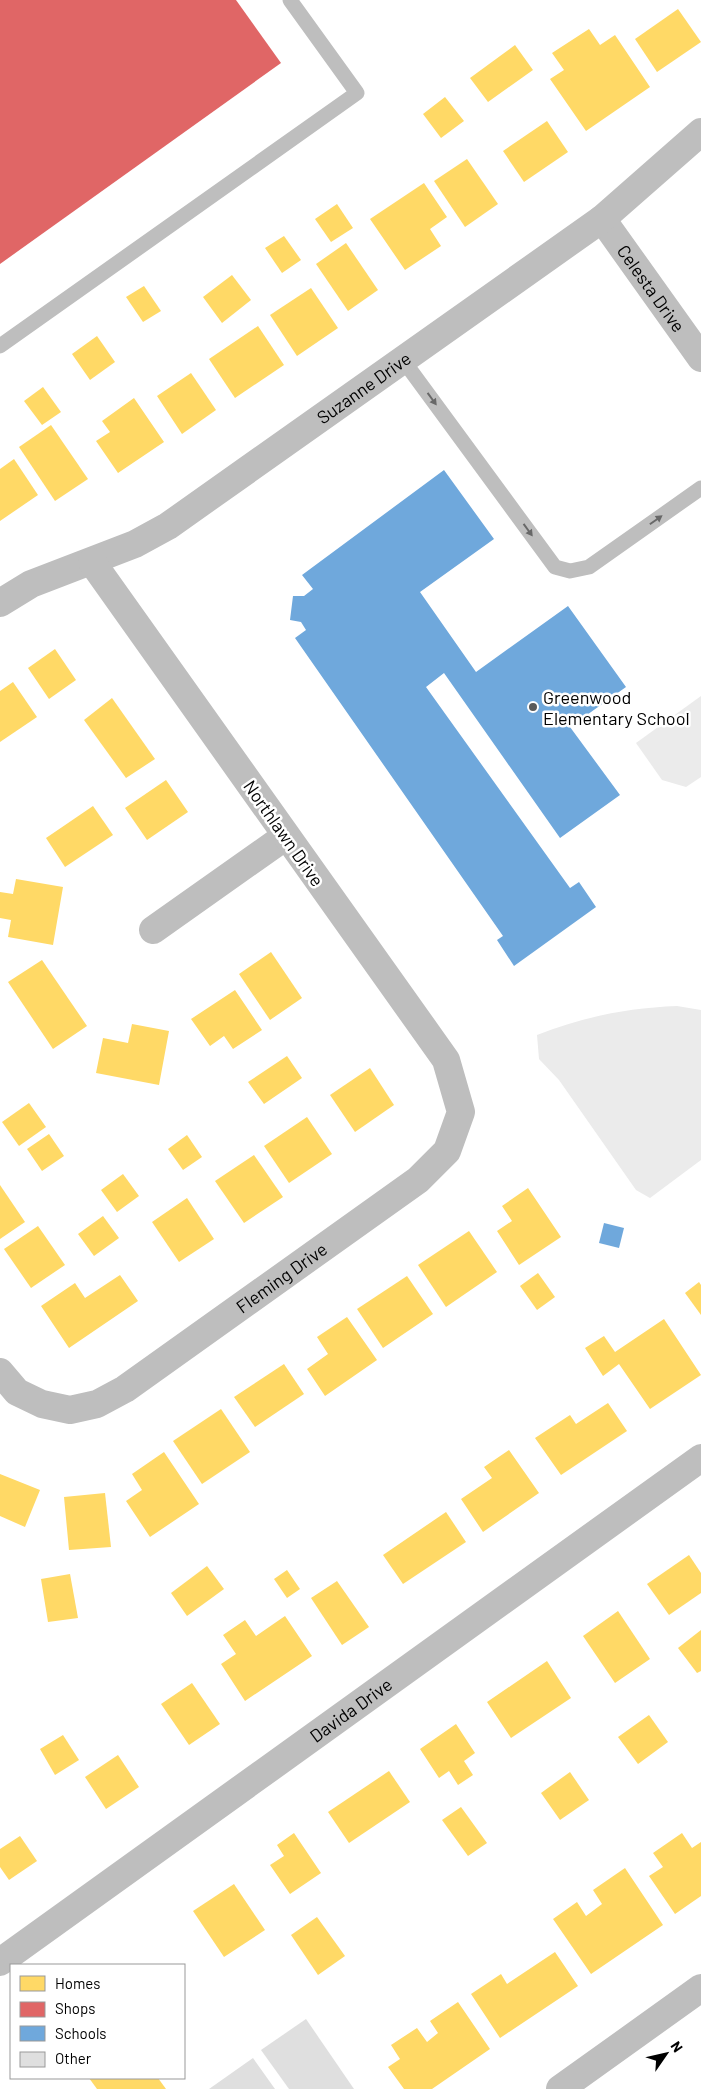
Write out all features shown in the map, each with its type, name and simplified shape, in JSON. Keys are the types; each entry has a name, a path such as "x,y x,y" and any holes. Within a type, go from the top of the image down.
{"street":[{"name":"Suzanne Drive","path":"0,603 31,584 135,544 168,526 602,219 701,132"},
{"name":"Celesta Drive","path":"602,219 701,358"},
{"name":"Northlawn Drive","path":"92,562 446,1060 461,1112"},
{"path":"153,930 286,836"},
{"name":"Fleming Drive","path":"0,1372 17,1392 42,1404 70,1410 97,1404 125,1389 418,1180 447,1151 461,1112"},
{"name":"Davida Drive","path":"0,1962 701,1458"},
{"path":"560,2089 701,1988"}],"lane":[{"path":"0,346 357,94 290,0"},
{"path":"403,360 554,567 570,571 590,566 701,488"}],"shaded area":[{"path":"701,696 701,777 686,787 662,780 636,743"},
{"path":"677,1006 701,1010 701,1160 650,1198 636,1190 559,1080 539,1059 537,1035 571,1023 606,1014"}],"building: Homes":[{"path":"678,9 701,42 657,72 635,39"},
{"path":"589,29 600,45 615,35 650,87 586,131 550,79 564,70 552,53"},
{"path":"515,45 533,70 488,102 470,78"},
{"path":"445,97 464,121 441,138 423,114"},
{"path":"547,121 568,152 524,182 503,151"},
{"path":"467,159 498,204 465,227 434,181"},
{"path":"424,183 447,217 430,229 441,246 405,270 370,219"},
{"path":"337,204 353,228 331,242 315,219"},
{"path":"284,236 301,260 282,273 265,248"},
{"path":"346,243 378,290 348,311 316,264"},
{"path":"232,275 251,300 222,323 203,297"},
{"path":"144,286 161,311 143,322 126,297"},
{"path":"311,288 338,328 297,356 270,315"},
{"path":"258,326 284,365 235,398 209,359"},
{"path":"97,336 115,362 90,380 72,354"},
{"path":"191,373 216,410 182,434 157,396"},
{"path":"43,387 61,412 42,425 24,401"},
{"path":"134,398 164,442 118,473 96,441 110,432 102,421"},
{"path":"51,425 88,479 55,501 19,447"},
{"path":"14,459 38,495 0,521 0,469"},
{"path":"55,649 76,680 49,699 28,668"},
{"path":"13,682 37,717 0,742 0,691"},
{"path":"112,698 155,759 126,778 84,720"},
{"path":"166,780 188,812 147,840 125,808"},
{"path":"93,806 113,835 65,867 46,838"},
{"path":"16,879 63,887 53,945 8,937 11,920 0,918 0,892 13,894"},
{"path":"271,952 302,998 270,1020 239,974"},
{"path":"42,960 87,1026 53,1049 8,982"},
{"path":"235,990 262,1030 233,1049 224,1036 210,1046 191,1019"},
{"path":"132,1024 169,1031 159,1085 96,1073 103,1038 128,1043"},
{"path":"287,1056 302,1078 264,1104 248,1082"},
{"path":"370,1068 394,1105 355,1132 330,1095"},
{"path":"29,1103 46,1127 19,1146 2,1122"},
{"path":"307,1117 332,1154 289,1183 264,1146"},
{"path":"49,1134 64,1156 42,1171 27,1149"},
{"path":"187,1135 202,1157 183,1170 168,1149"},
{"path":"254,1155 283,1197 244,1223 215,1181"},
{"path":"123,1174 139,1196 117,1212 101,1190"},
{"path":"0,1185 25,1222 0,1239"},
{"path":"528,1188 561,1237 519,1265 497,1231 512,1221 502,1206"},
{"path":"187,1198 214,1239 179,1262 152,1222"},
{"path":"103,1216 119,1238 94,1256 78,1234"},
{"path":"38,1226 65,1265 31,1288 4,1249"},
{"path":"469,1231 497,1272 446,1307 418,1265"},
{"path":"538,1273 555,1297 537,1310 520,1286"},
{"path":"120,1275 138,1301 69,1348 41,1306 75,1283 85,1298"},
{"path":"407,1276 433,1314 383,1348 357,1309"},
{"path":"699,1282 701,1285 701,1315 685,1293"},
{"path":"347,1317 377,1360 325,1396 307,1369 328,1354 317,1337"},
{"path":"664,1319 701,1375 650,1409 619,1364 603,1376 585,1348 604,1336 615,1352"},
{"path":"284,1364 304,1394 255,1427 234,1397"},
{"path":"608,1403 627,1431 561,1475 535,1438 570,1415 576,1424"},
{"path":"221,1409 250,1452 202,1484 173,1441"},
{"path":"509,1450 539,1493 483,1532 461,1499 492,1478 484,1467"},
{"path":"164,1452 199,1504 150,1537 126,1501 142,1490 132,1474"},
{"path":"0,1474 40,1490 25,1527 0,1516"},
{"path":"105,1493 111,1547 69,1550 64,1497"},
{"path":"446,1512 466,1542 403,1584 383,1555"},
{"path":"689,1555 701,1573 701,1593 669,1615 647,1584"},
{"path":"207,1566 224,1589 187,1616 171,1593"},
{"path":"287,1570 300,1589 287,1598 274,1579"},
{"path":"70,1574 78,1618 48,1622 41,1579"},
{"path":"337,1581 369,1627 342,1645 311,1598"},
{"path":"618,1611 650,1659 615,1683 583,1636"},
{"path":"285,1616 312,1656 245,1701 221,1664 236,1654 223,1635 245,1620 256,1636"},
{"path":"701,1630 701,1671 697,1673 678,1648"},
{"path":"547,1661 571,1698 511,1738 487,1702"},
{"path":"192,1683 220,1724 189,1745 161,1704"},
{"path":"649,1715 668,1742 638,1764 618,1737"},
{"path":"456,1724 475,1753 464,1761 473,1775 458,1785 449,1771 439,1778 420,1749"},
{"path":"63,1735 79,1760 55,1775 40,1749"},
{"path":"118,1755 139,1787 106,1809 85,1777"},
{"path":"389,1771 410,1802 349,1843 328,1812"},
{"path":"570,1772 589,1800 560,1820 541,1793"},
{"path":"461,1807 487,1843 468,1856 442,1820"},
{"path":"294,1833 321,1873 290,1894 270,1865 284,1856 277,1845"},
{"path":"682,1833 692,1848 701,1842 701,1896 675,1914 649,1876 663,1867 653,1853"},
{"path":"20,1836 37,1861 9,1880 0,1867 0,1849"},
{"path":"625,1868 663,1925 591,1974 553,1919 577,1902 586,1916 602,1904 593,1890"},
{"path":"234,1884 265,1930 224,1957 193,1911"},
{"path":"317,1917 345,1956 318,1975 291,1935"},
{"path":"555,1952 578,1986 500,2038 471,1994 501,1974 507,1984"},
{"path":"458,2002 490,2049 432,2089 404,2089 388,2067 400,2059 391,2045 417,2028 427,2042 438,2033 430,2021"},
{"path":"90,2079 159,2079 166,2089 97,2089"}],"building: Shops":[{"path":"0,0 236,0 281,63 0,264"}],"building: Schools":[{"name":"Greenwood Elementary School","path":"444,470 494,539 420,592 476,672 568,606 626,687 570,727 620,795 560,838 444,673 426,687 570,888 579,882 596,907 514,966 497,940 503,936 295,638 306,630 301,622 290,620 293,596 304,596 313,589 302,575"},
{"path":"604,1223 624,1228 619,1248 599,1243"}],"building: Other":[{"path":"306,2019 354,2089 289,2089 261,2050"},
{"path":"253,2058 275,2089 209,2089"}],"place":[{"name":"Greenwood Elementary School","path":"533,707"}]}
